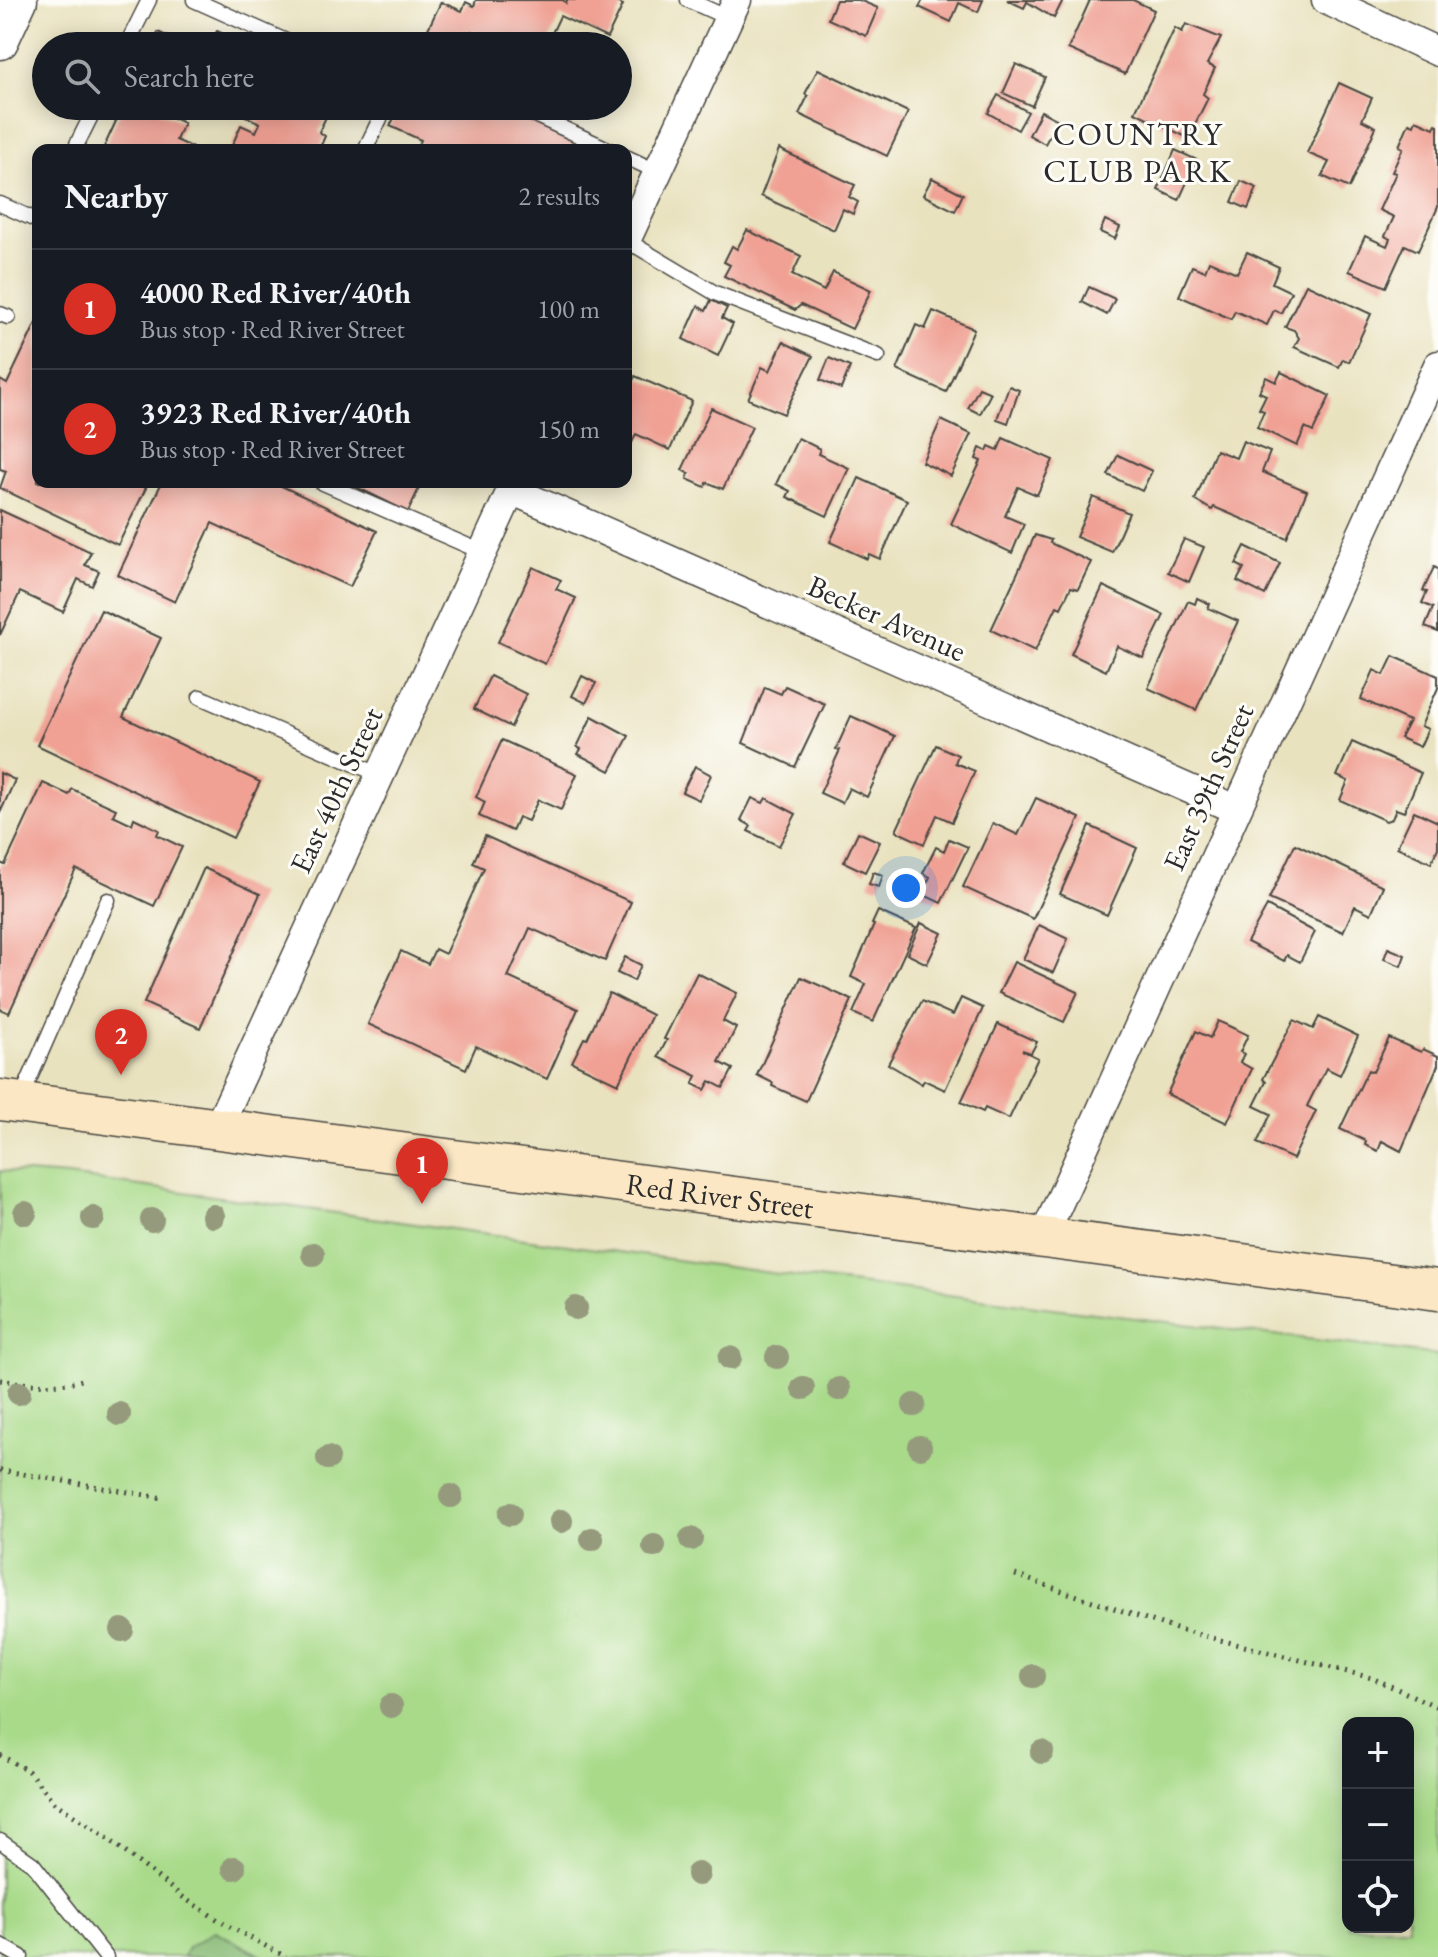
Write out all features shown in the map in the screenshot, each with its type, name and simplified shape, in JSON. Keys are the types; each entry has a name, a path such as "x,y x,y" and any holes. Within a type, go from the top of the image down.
{"main road":[{"name":"Red River Street","path":"9,1101 1438,1290"}],"street":[{"path":"0,41 19,0"},
{"path":"1326,0 1438,52"},
{"path":"632,228 733,9"},
{"name":"East 39th Street","path":"1043,1238 1438,365"},
{"name":"East 40th Street","path":"218,1127 512,488"},
{"name":"Becker Avenue","path":"517,488 1235,809"}],"lane":[{"path":"133,32 149,0"},
{"path":"194,0 266,32"},
{"path":"688,0 733,9"},
{"path":"77,144 89,120"},
{"path":"368,144 379,120"},
{"path":"545,120 597,144"},
{"path":"632,160 658,172"},
{"path":"0,204 32,218"},
{"path":"632,245 715,293 878,356"},
{"path":"335,488 482,552"},
{"path":"200,697 380,775"},
{"path":"9,1101 108,900"},
{"path":"0,1841 33,1864 106,1957"},
{"path":"0,1945 21,1957"}],"path":[{"path":"0,1380 49,1386 82,1380"},
{"path":"0,1470 163,1498"},
{"path":"1015,1575 1176,1629 1372,1678 1438,1707"},
{"path":"0,1755 28,1771 55,1803 102,1834 184,1898 286,1957"}],"green space":[{"path":"0,1171 68,1176 800,1277 1438,1355 1438,1957 0,1957"},
{"path":"215,1931 264,1957 183,1957 188,1948"}],"building":[{"path":"476,0 563,0 566,3 567,0 612,0 623,5 610,32 594,32 560,16 553,32 426,32 441,2 462,11 466,2 474,6"},
{"path":"836,0 859,0 878,8 866,36 828,19"},
{"path":"923,0 983,0 978,12 959,3 951,22 919,7"},
{"path":"1007,0 1063,0 1054,18 1027,2 1024,8"},
{"path":"1090,0 1133,0 1154,10 1125,74 1068,49"},
{"path":"1186,24 1221,38 1207,64 1215,68 1203,94 1208,98 1188,138 1135,112 1175,28 1182,32"},
{"path":"1016,64 1045,77 1032,106 1003,93"},
{"path":"818,69 908,112 887,156 799,114"},
{"path":"1339,83 1372,98 1362,120 1376,127 1349,188 1322,176 1329,162 1307,153"},
{"path":"998,95 1028,112 1018,130 988,113"},
{"path":"1041,111 1058,120 1045,144 1029,135"},
{"path":"117,120 178,120 184,123 176,140 185,144 105,144"},
{"path":"254,120 325,120 319,132 325,136 322,144 233,144 241,125 256,132 260,123"},
{"path":"393,120 534,120 577,140 575,144 419,144 421,140 390,126"},
{"path":"1416,120 1434,128 1438,125 1438,207 1418,251 1405,245 1386,287 1349,271 1365,236 1387,246 1390,239 1385,236 1394,217 1379,210 1396,173 1392,172 1403,148 1399,146 1409,123 1414,125"},
{"path":"779,149 855,185 849,197 858,202 853,214 843,209 834,230 761,196"},
{"path":"1175,150 1197,160 1179,200 1158,190"},
{"path":"932,178 963,194 955,211 923,195"},
{"path":"1241,181 1257,188 1248,209 1232,202"},
{"path":"1105,220 1120,227 1115,239 1100,232"},
{"path":"747,230 801,256 792,275 824,291 833,272 871,290 852,329 801,305 795,310 724,276 730,265 724,262 732,246 737,249"},
{"path":"1247,252 1279,267 1272,283 1291,292 1281,313 1274,310 1267,325 1235,311 1231,319 1179,296 1192,266 1205,271 1209,261 1237,273"},
{"path":"1306,284 1371,314 1349,362 1343,359 1339,367 1294,347 1299,338 1294,330 1285,327"},
{"path":"1089,287 1115,299 1107,315 1082,302"},
{"path":"711,300 727,308 722,318 733,324 718,356 683,339 698,306 706,311"},
{"path":"933,311 974,329 946,392 897,370 916,325 925,329"},
{"path":"32,332 32,488 146,488 118,545 0,488 6,471 0,469 0,380 7,384"},
{"path":"783,342 813,356 784,414 748,399 762,367 770,371"},
{"path":"829,358 850,367 841,389 820,380"},
{"path":"1281,372 1330,396 1313,432 1305,428 1297,446 1257,427 1264,411 1259,409 1266,395 1259,392 1266,377 1276,382"},
{"path":"635,376 692,401 670,450 636,434 632,443 632,382"},
{"path":"1009,386 1019,390 1008,423 997,419"},
{"path":"979,388 991,393 980,414 968,408"},
{"path":"711,408 752,427 723,489 707,482 705,487 687,479 689,474 682,470"},
{"path":"941,420 971,434 951,476 922,462"},
{"path":"798,438 820,449 818,454 849,468 827,516 787,497 790,491 776,484"},
{"path":"1003,438 1053,460 1037,495 1018,487 1005,516 1024,524 1012,553 951,524 981,461 976,459 980,448 987,451 989,446 998,450"},
{"path":"1243,441 1270,452 1262,472 1307,491 1287,538 1214,507 1212,510 1195,500 1216,450 1236,458"},
{"path":"1118,455 1152,471 1142,491 1108,475"},
{"path":"859,478 907,500 880,559 869,554 867,559 830,542"},
{"path":"159,488 286,488 377,531 350,587 212,523 175,602 118,575"},
{"path":"358,488 419,488 408,512"},
{"path":"1093,497 1129,513 1112,552 1076,537"},
{"path":"0,510 91,552 85,565 99,571 92,586 78,579 63,612 20,592 0,635"},
{"path":"1035,535 1051,540 1050,543 1091,562 1078,589 1071,587 1061,608 1057,606 1035,651 991,630"},
{"path":"1184,539 1204,547 1189,582 1168,572"},
{"path":"1245,546 1280,563 1265,595 1237,581 1244,568 1236,564"},
{"path":"533,567 561,580 556,589 576,598 545,664 498,642"},
{"path":"1434,567 1438,569 1438,632 1425,627 1433,608 1422,603 1427,592 1423,591"},
{"path":"1103,586 1164,615 1143,658 1117,646 1106,671 1071,654"},
{"path":"1197,598 1210,604 1208,608 1238,621 1196,710 1148,688 1188,601 1195,604"},
{"path":"101,610 161,638 123,717 260,782 233,838 37,745"},
{"path":"1393,656 1438,676 1438,688 1421,726 1428,729 1420,747 1400,738 1409,721 1361,699 1374,670 1384,675"},
{"path":"490,676 526,694 511,727 474,709"},
{"path":"582,676 596,683 586,703 572,696"},
{"path":"785,686 825,704 795,767 743,743 765,687 781,694"},
{"path":"592,716 629,736 610,771 578,754 581,749 577,747"},
{"path":"851,716 895,736 867,797 849,788 842,803 820,793 840,750 836,749"},
{"path":"502,740 577,774 561,810 538,800 528,821 518,817 512,831 479,816 485,802 476,797"},
{"path":"1352,742 1421,773 1404,812 1396,809 1392,819 1386,821 1340,800 1348,781 1337,776"},
{"path":"936,745 958,755 955,763 975,771 952,822 937,815 924,844 896,831"},
{"path":"695,766 711,775 699,800 682,792"},
{"path":"0,773 15,780 0,813"},
{"path":"43,783 69,795 72,789 116,809 113,815 132,824 134,818 159,830 157,835 182,847 154,906 76,869 9,1013 0,1009 0,863 5,865"},
{"path":"752,798 763,803 766,798 796,814 779,846 748,831 751,826 741,820"},
{"path":"1036,798 1080,818 1033,919 963,887 993,823 1018,835"},
{"path":"1414,811 1438,822 1438,848 1431,863 1397,847"},
{"path":"1090,826 1137,848 1107,915 1060,894"},
{"path":"858,832 880,842 865,872 844,862"},
{"path":"485,836 631,902 605,961 530,928 508,977 578,1009 547,1079 476,1046 466,1069 368,1024 401,951 428,964 435,949 445,954 484,868 473,863"},
{"path":"949,839 968,847 941,903 922,894 930,877 923,873 936,847 944,851"},
{"path":"1295,844 1383,886 1371,914 1355,906 1343,932 1269,899"},
{"path":"204,868 260,894 200,1028 144,1003"},
{"path":"873,872 883,875 879,887 869,884"},
{"path":"1267,906 1315,932 1300,962 1287,955 1284,961 1247,942"},
{"path":"878,911 916,928 873,1022 853,1013 866,984 851,977"},
{"path":"921,923 942,933 927,964 907,954"},
{"path":"1039,925 1068,939 1053,973 1023,959"},
{"path":"1388,948 1405,955 1401,966 1384,959"},
{"path":"625,957 641,965 634,981 617,973"},
{"path":"1014,962 1078,992 1064,1022 999,993"},
{"path":"697,973 737,993 723,1021 736,1028 719,1062 733,1069 723,1088 710,1081 705,1090 693,1084 697,1076 658,1057"},
{"path":"801,977 852,1000 806,1101 772,1086 773,1083 757,1075"},
{"path":"609,993 652,1015 618,1084 572,1062"},
{"path":"961,998 983,1008 945,1090 924,1080 922,1084 888,1064 922,1001 953,1015"},
{"path":"1319,1017 1358,1036 1340,1075 1326,1068 1307,1106 1316,1111 1293,1159 1257,1143 1271,1114 1254,1106 1266,1082 1263,1079 1294,1020 1313,1029"},
{"path":"1218,1021 1248,1035 1240,1052 1244,1054 1240,1062 1252,1069 1227,1123 1167,1094 1196,1031 1210,1038"},
{"path":"998,1024 1037,1042 1031,1053 1022,1050 1038,1058 1009,1119 961,1102"},
{"path":"1389,1038 1438,1056 1438,1065 1401,1151 1382,1141 1378,1151 1365,1145 1366,1141 1340,1129 1368,1070 1373,1072"}],"place":[{"name":"3923 Red River/40th","path":"121,1075"},
{"name":"4000 Red River/40th","path":"422,1204"}],"district":[{"name":"COUNTRY CLUB PARK","path":"1138,152"}]}
